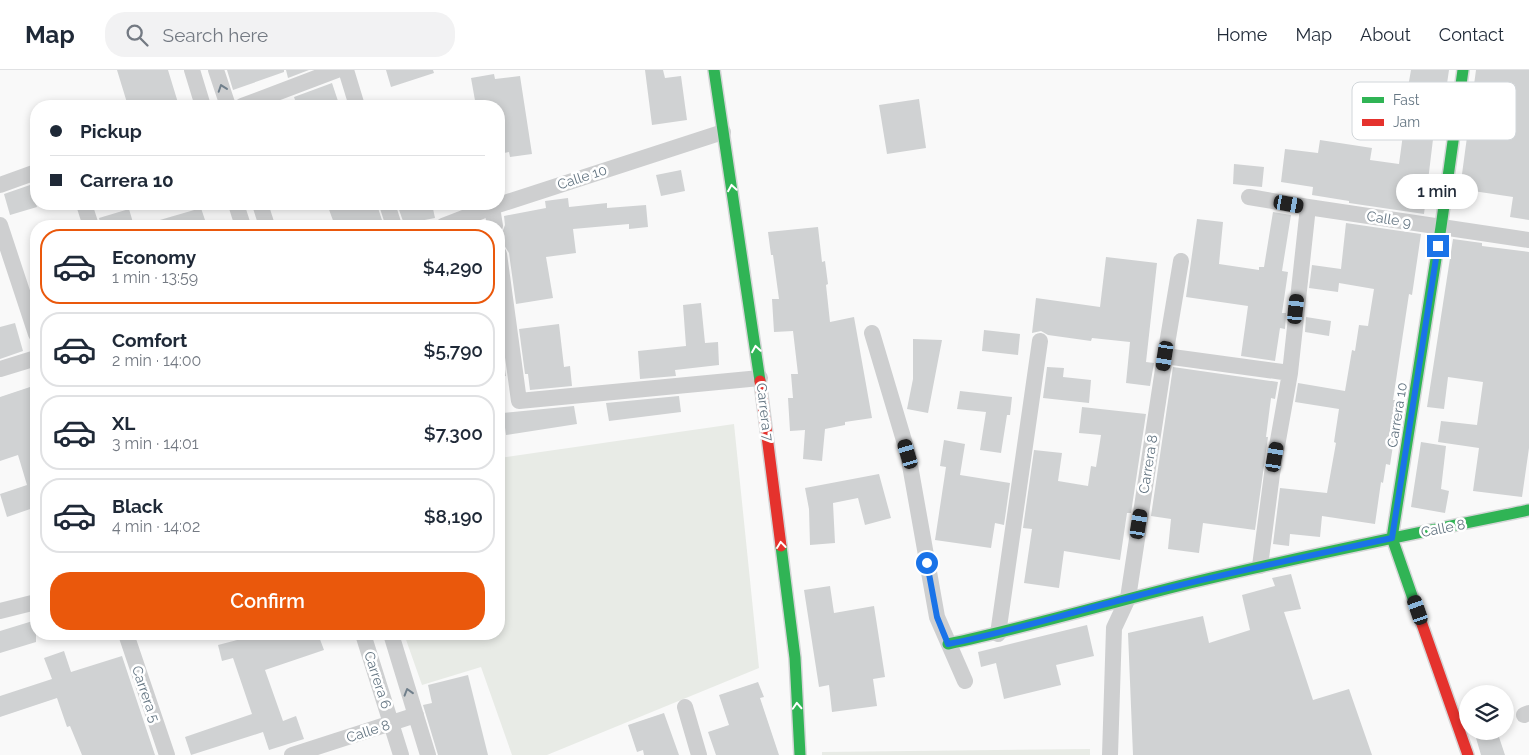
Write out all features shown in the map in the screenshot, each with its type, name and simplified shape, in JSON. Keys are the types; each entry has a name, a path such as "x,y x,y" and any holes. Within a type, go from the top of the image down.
{"street":[{"path":"192,70 201,100"},
{"path":"216,70 226,100"},
{"path":"258,100 337,70"},
{"path":"346,70 355,100"},
{"name":"Carrera 7","path":"714,70 760,378 795,658 800,755"},
{"name":"Calle 10","path":"505,203 723,132"},
{"name":"Carrera 10","path":"1453,140 1392,538 1468,755"},
{"path":"0,185 30,174"},
{"name":"Calle 9","path":"1249,197 1308,208 1529,240"},
{"path":"1260,566 1272,474 1290,373 1308,208"},
{"name":"Calle 10","path":"458,220 484,210"},
{"path":"0,225 30,316"},
{"name":"Carrera 8","path":"1110,755 1114,628 1128,598 1181,261"},
{"path":"505,298 519,401 760,378"},
{"path":"872,334 908,454 937,617 965,681"},
{"path":"998,634 1040,341"},
{"path":"1165,356 1290,373"},
{"path":"0,369 30,360"},
{"name":"Calle 8","path":"948,644 998,634 1128,598 1260,566 1529,510"},
{"path":"0,611 30,604"},
{"name":"Carrera 5","path":"128,640 167,755"},
{"name":"Carrera 6","path":"365,640 401,755"},
{"name":"Carrera 6","path":"393,640 428,755"},
{"path":"685,707 699,755"},
{"name":"Calle 8","path":"292,755 416,715"}],"shaded area":[{"path":"734,424 759,668 547,755 512,755 481,667 422,685 406,640 505,640 505,457"},
{"path":"1090,749 1090,755 822,755 822,752"}],"building":[{"path":"117,70 168,70 177,100 126,100"},
{"path":"227,70 284,70 284,72 233,90"},
{"path":"286,70 309,70 288,78"},
{"path":"386,70 433,70 434,73 391,87"},
{"path":"645,70 663,70 665,78 681,76 687,120 652,125"},
{"path":"1411,70 1449,70 1447,82 1409,82"},
{"path":"1476,70 1529,70 1529,220 1510,217 1513,197 1460,189 1467,140 1516,140 1516,82 1474,82"},
{"path":"494,74 495,79 520,76 532,154 510,157 509,152 505,153 505,100 475,100 471,78"},
{"path":"332,83 338,100 295,100 294,97"},
{"path":"919,99 926,148 887,154 879,105"},
{"path":"1320,140 1372,148 1370,160 1399,164 1402,140 1433,140 1424,214 1349,203 1349,201 1312,195 1313,187 1281,182 1285,149 1318,153"},
{"path":"1234,164 1264,167 1262,187 1233,184"},
{"path":"681,170 685,191 661,196 656,175"},
{"path":"30,185 30,209 10,215 4,194"},
{"path":"568,198 569,207 607,203 607,208 646,205 648,227 629,229 629,224 573,229 576,253 546,257 553,298 516,304 509,253 505,247 504,216 546,208 545,201"},
{"path":"129,210 132,220 100,220 99,218"},
{"path":"194,210 202,210 205,220 160,220"},
{"path":"329,210 379,210 382,220 333,220"},
{"path":"399,210 433,210 435,218 425,220 403,220"},
{"path":"1273,212 1291,215 1282,271 1288,272 1282,313 1286,313 1285,329 1280,328 1275,361 1241,356 1248,306 1186,297 1197,219 1223,222 1219,264 1259,270 1259,267 1264,267"},
{"path":"1346,223 1421,234 1412,295 1409,294 1393,400 1395,400 1390,438 1394,439 1390,465 1386,464 1383,483 1381,482 1375,524 1322,516 1320,537 1290,534 1289,546 1273,544 1280,488 1327,493 1336,443 1334,442 1339,409 1295,402 1298,383 1345,391 1352,350 1355,351 1359,325 1368,326 1374,289 1339,283 1338,292 1309,288 1312,265 1341,269"},
{"path":"818,227 822,262 825,261 828,284 826,285 830,322 854,317 872,418 845,422 845,425 825,429 822,461 803,459 805,430 790,431 788,398 793,398 791,374 798,374 793,331 774,332 772,299 779,299 768,232"},
{"path":"1453,239 1482,243 1482,246 1529,252 1529,448 1522,497 1473,491 1479,448 1438,442 1441,421 1477,425 1483,382 1448,377 1444,409 1427,407"},
{"path":"1106,257 1157,263 1146,362 1154,363 1150,386 1126,383 1130,342 1092,338 1091,341 1048,335 1041,331 1032,333 1036,298 1100,307"},
{"path":"701,303 705,343 718,342 719,365 675,370 676,376 640,379 638,351 686,346 683,305"},
{"path":"1306,317 1331,321 1329,336 1305,332"},
{"path":"15,323 23,351 0,359 0,327"},
{"path":"559,324 564,367 570,366 572,386 530,390 528,374 525,374 519,329"},
{"path":"984,330 1020,334 1018,355 982,351"},
{"path":"913,339 942,340 928,413 907,409 913,379"},
{"path":"1047,367 1064,368 1063,377 1091,380 1089,403 1043,398"},
{"path":"1173,367 1278,382 1275,399 1271,398 1266,437 1268,437 1255,530 1203,523 1199,553 1168,549 1171,519 1151,516"},
{"path":"30,387 30,509 7,517 0,494 27,485 18,455 0,461 0,397"},
{"path":"960,391 1012,397 1010,415 1007,415 1001,453 980,450 986,412 957,409"},
{"path":"679,396 681,412 609,421 606,403"},
{"path":"574,406 577,424 506,435 505,413"},
{"path":"1082,407 1146,414 1131,513 1127,513 1120,560 1064,551 1059,588 1024,583 1032,529 1023,528 1034,450 1062,453 1058,481 1088,486 1091,466 1096,467 1101,435 1079,433"},
{"path":"944,440 965,444 960,475 1010,483 1004,525 995,523 991,548 935,540 946,467 940,466"},
{"path":"1421,442 1446,446 1441,489 1449,491 1445,513 1411,507"},
{"path":"879,474 891,518 865,525 858,498 833,503 835,543 810,545 809,509 805,488"},
{"path":"1291,574 1301,609 1284,612 1313,700 1349,689 1372,755 1133,755 1128,633 1203,616 1209,643 1250,630 1242,595 1275,586 1272,578"},
{"path":"830,586 834,613 874,606 885,677 873,679 877,706 832,712 829,685 819,687 804,590"},
{"path":"30,622 30,640 36,640 36,642 0,653 0,631"},
{"path":"1087,625 1094,656 1056,665 1061,685 1004,699 996,663 981,667 978,652"},
{"path":"237,640 320,640 324,650 265,670 283,721 296,716 304,739 269,750 263,732 191,755 185,737 252,714 233,658 222,661 218,645"},
{"path":"64,651 71,672 122,656 155,755 82,755 70,726 67,727 57,698 0,717 0,696 52,679 44,658"},
{"path":"468,675 488,755 438,755 423,705 432,703 428,685"},
{"path":"758,682 764,697 760,698 779,755 716,755 708,732 729,725 719,695"},
{"path":"664,713 679,755 644,755 643,750 637,752 628,725"},
{"path":"1477,740 1500,740 1505,755 1481,755"}],"traffic: fast":[{"path":"714,70 760,381"},
{"path":"1461,82 1463,70"},
{"path":"1417,610 1392,538 1453,140"},
{"path":"948,644 1232,573 1529,510"},
{"path":"781,546 795,658 800,755"}],"traffic: jam":[{"path":"760,381 781,546"},
{"path":"1417,610 1468,755"}],"route":[{"path":"927,563 937,617 948,644 998,634 1128,598 1260,566 1392,538 1438,246"}]}
